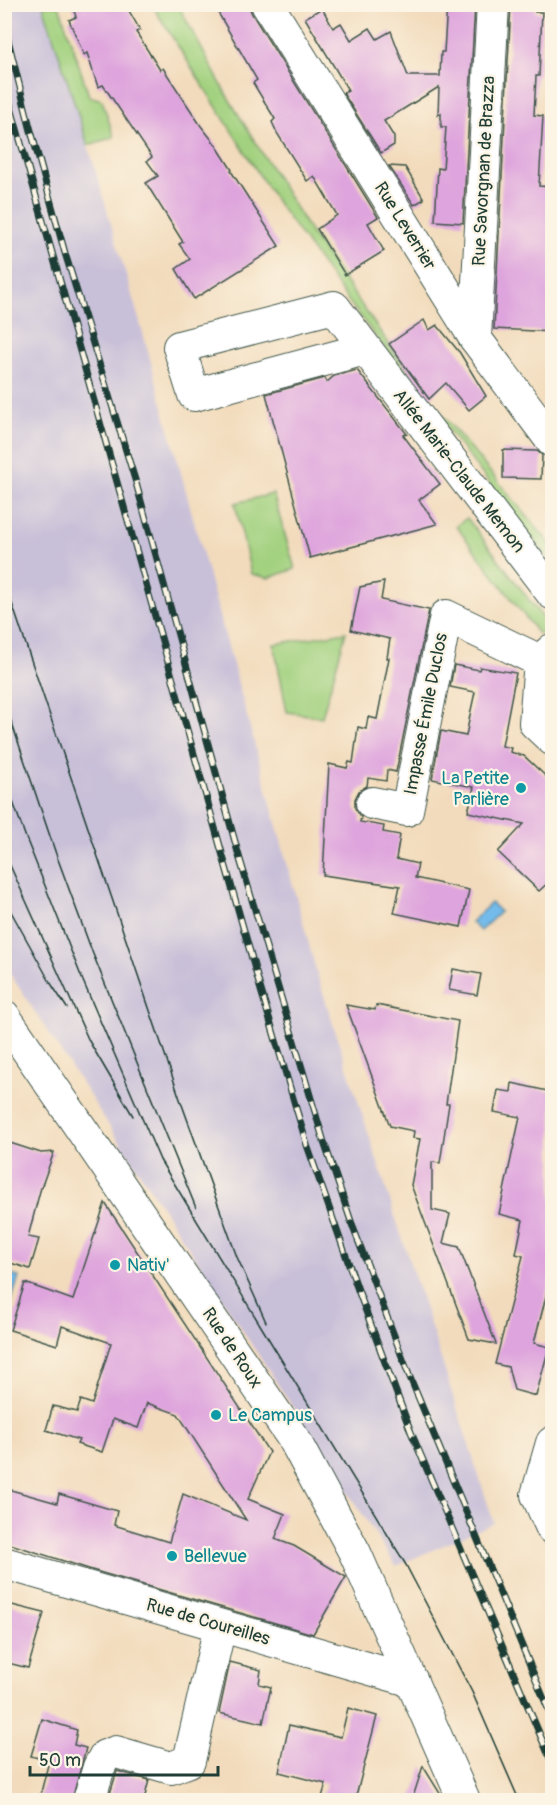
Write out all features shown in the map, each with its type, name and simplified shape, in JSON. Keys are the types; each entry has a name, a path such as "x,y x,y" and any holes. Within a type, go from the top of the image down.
{"street":[{"name":"Rue Leverrier","path":"267,4 475,338 552,441"},
{"name":"Rue Savorgnan de Brazza","path":"475,338 493,4"},
{"path":"439,280 478,269"},
{"name":"Allée Marie-Claude Memon","path":"365,349 194,395 179,347 334,307 552,593"},
{"name":"Impasse Émile Duclos","path":"372,803 407,810 446,616 546,656"},
{"path":"546,656 535,723 552,739"},
{"name":"Rue de Roux","path":"4,1016 295,1441 355,1552 464,1800"},
{"path":"552,1443 537,1495 552,1528"},
{"name":"Rue de Coureilles","path":"4,1563 411,1681"},
{"path":"89,1800 99,1767 105,1756 116,1752 171,1768 189,1761 220,1626"}],"shaded area":[{"path":"43,4 88,145 143,333 317,974 494,1523 396,1566 5,966 4,5"}],"green space":[{"path":"43,5 59,5 89,96 102,100 114,137 88,145"},
{"path":"152,5 178,5 229,99 311,233 419,387 552,546 552,564 346,298 274,198"},
{"path":"273,494 295,569 268,578 251,574 235,503"},
{"path":"467,518 550,627 539,635 456,526"},
{"path":"346,632 322,717 287,712 274,644"}],"water":[{"path":"491,903 500,912 480,931 471,922"},
{"path":"5,1269 12,1271 11,1275 19,1277 9,1308 5,1307"}],"building":[{"path":"72,4 125,4 140,30 136,32 160,70 163,68 216,145 279,246 194,299 176,269 190,259 179,244 183,242 146,183 158,176 147,161 152,157 103,85 98,87 87,53 84,55 69,20 76,17"},
{"path":"213,4 248,4 378,217 368,223 384,251 345,275 317,229 337,215 314,176 307,181 277,133 272,122 275,119 253,83 257,80"},
{"path":"447,4 475,4 463,223 435,221 438,168 443,169 446,127 441,127 441,113 438,115 439,87 384,121 394,137 394,145 381,153 343,93 348,90 305,18 322,8 333,28 341,23 351,40 370,28 377,39 391,31 408,76 440,76"},
{"path":"511,4 535,4 535,12 542,12 539,76 536,76 534,115 543,116 539,186 552,187 552,332 494,329"},
{"path":"389,166 405,167 424,199 414,205"},
{"path":"424,320 429,330 437,325 460,353 486,396 469,410 446,383 429,399 389,344"},
{"path":"357,370 407,434 403,435 440,484 419,500 437,524 310,558 266,394 325,378 327,382 334,376"},
{"path":"503,450 537,451 542,455 541,479 503,478"},
{"path":"384,582 381,600 429,610 396,772 387,770 386,781 368,778 367,786 359,791 355,799 355,808 361,817 360,822 384,826 383,832 400,835 396,859 418,864 415,878 469,890 461,927 394,913 400,886 323,875 329,764 347,768 349,762 353,763 358,727 366,729 368,717 377,719 389,658 387,658 390,639 351,630 360,587"},
{"path":"454,665 516,673 502,746 511,748 510,752 524,756 552,782 552,879 539,891 498,852 524,824 468,812 474,787 432,779 441,731 466,736 475,692 450,687"},
{"path":"453,969 481,974 477,995 449,990"},
{"path":"346,1005 375,1010 376,1005 458,1021 440,1163 432,1162 432,1210 450,1214 443,1243 459,1247 496,1344 469,1339 411,1185 420,1139 413,1138 414,1131 390,1126"},
{"path":"512,1083 552,1092 552,1273 534,1343 549,1347 536,1396 514,1390 508,1367 495,1364 523,1256 516,1254 523,1220 499,1214 520,1117 494,1112 498,1090 511,1092"},
{"path":"4,1141 41,1153 54,1152 40,1191 28,1237 39,1239 30,1269 4,1261"},
{"path":"105,1203 269,1452 248,1499 285,1514 275,1539 294,1546 346,1577 313,1634 4,1542 4,1488 57,1503 59,1494 117,1511 114,1525 169,1542 183,1494 246,1520 178,1414 147,1403 138,1428 113,1419 102,1452 77,1444 79,1440 46,1430 53,1406 77,1412 81,1400 92,1404 111,1343 62,1326 57,1345 10,1330 25,1283 73,1300"},
{"path":"4,1603 44,1613 28,1668 4,1662"},
{"path":"230,1662 261,1670 259,1684 271,1687 263,1723 219,1713"},
{"path":"348,1708 377,1716 355,1800 334,1800 322,1797 326,1784 279,1772 289,1725 341,1737"},
{"path":"42,1719 77,1730 74,1745 86,1748 72,1800 39,1800 49,1761 31,1756"},
{"path":"423,1766 444,1800 412,1800"},
{"path":"117,1771 149,1780 144,1800 108,1800"}],"tram line":[{"path":"4,580 181,1102 237,1257 266,1322"},
{"path":"4,700 56,854 93,954 196,1208"},
{"path":"4,777 83,981 160,1160 406,1565 472,1692 519,1800"},
{"path":"4,852 89,1041 133,1116"},
{"path":"4,899 67,1008"}],"railway":[{"path":"4,24 65,253 136,483 239,856 324,1142 353,1227 409,1375 552,1718"},
{"path":"4,83 260,987 307,1145 411,1432 552,1763"}],"place":[{"name":"La Petite Parlière","path":"521,788"},
{"name":"Nativ'","path":"115,1265"},
{"name":"Le Campus","path":"216,1415"},
{"name":"Bellevue","path":"172,1556"}]}
